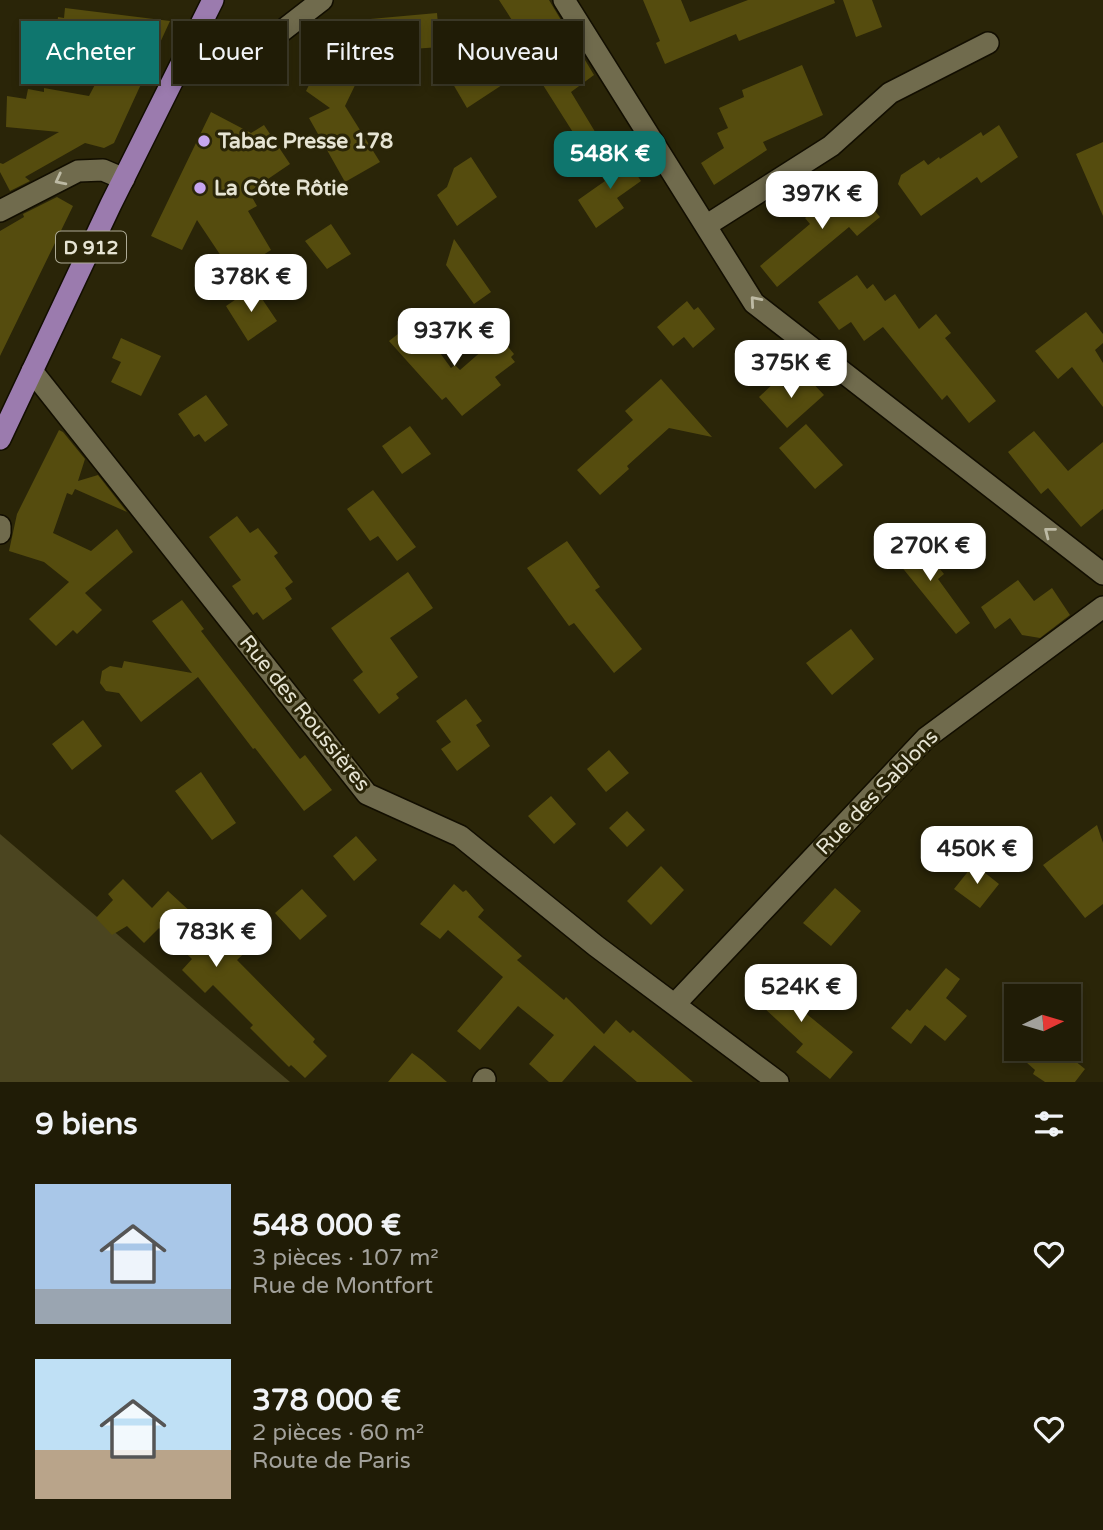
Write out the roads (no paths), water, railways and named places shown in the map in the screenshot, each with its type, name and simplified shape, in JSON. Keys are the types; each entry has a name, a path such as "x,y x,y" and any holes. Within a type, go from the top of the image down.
{"main road":[{"name":"D 912","path":"202,21 213,0"},
{"name":"D 912","path":"0,439 173,79"}],"street":[{"path":"287,26 322,0"},
{"path":"564,0 754,303 1103,574"},
{"path":"707,225 831,146 890,93 988,43"},
{"path":"0,211 78,171 103,170 124,179"},
{"name":"Rue des Roussières","path":"32,372 368,794 460,836 596,946 778,1082"},
{"path":"0,526 0,533"},
{"name":"Rue des Sablons","path":"675,1004 926,738 1103,607"}],"place":[{"name":"Tabac Presse 178","path":"204,141"},
{"name":"La Côte Rôtie","path":"200,188"}]}
